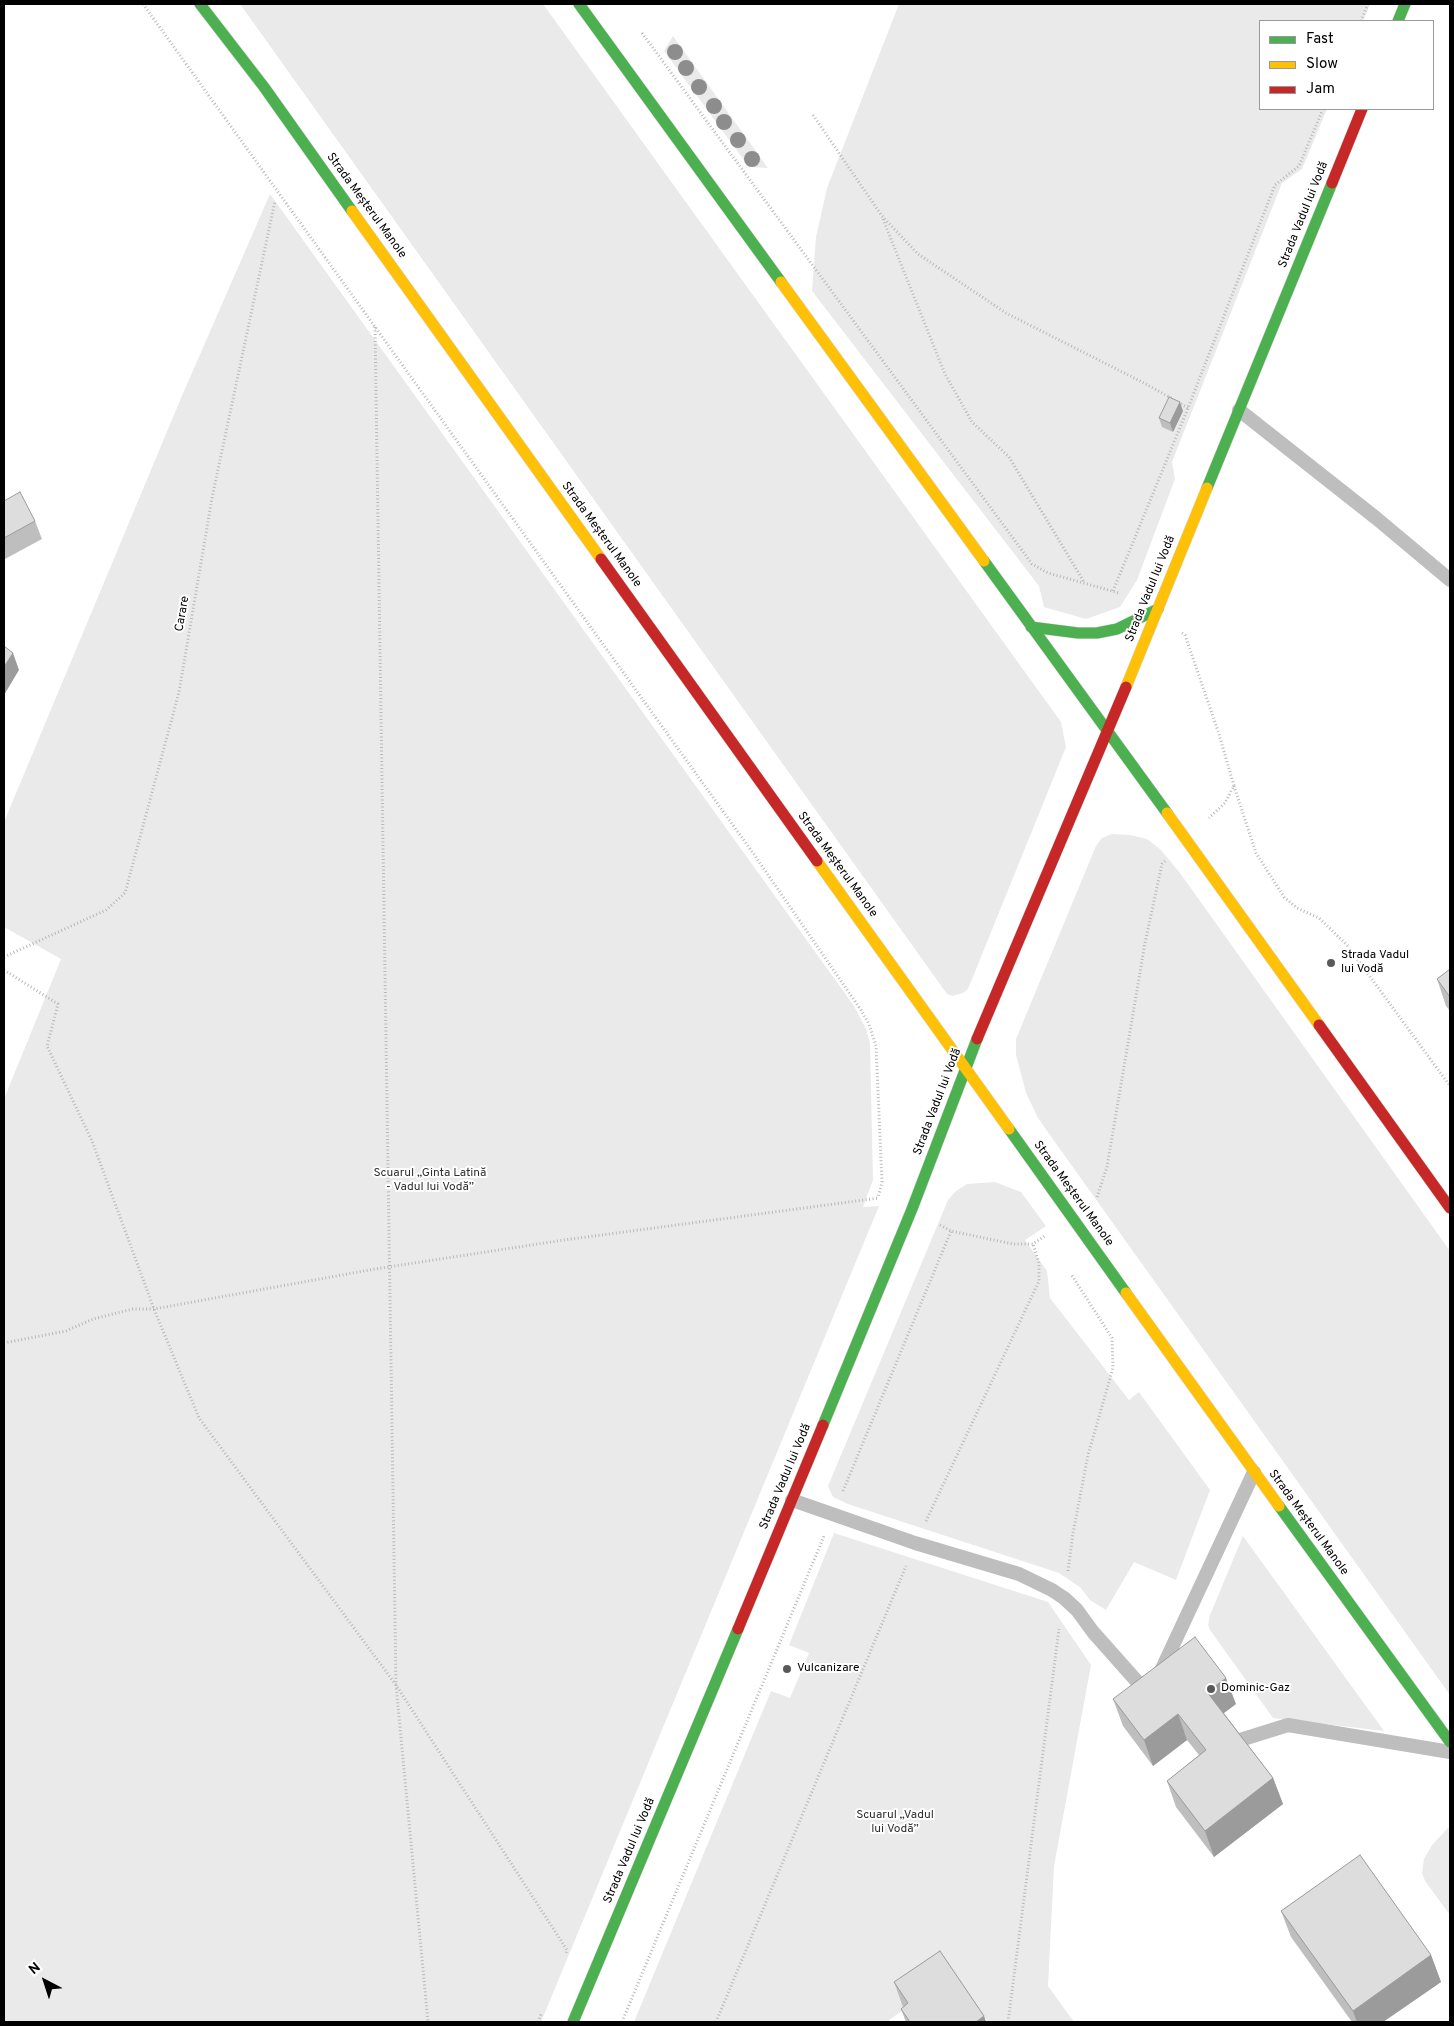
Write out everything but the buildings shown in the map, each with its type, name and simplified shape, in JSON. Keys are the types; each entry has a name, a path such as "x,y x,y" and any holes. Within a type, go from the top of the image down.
{"main road":[{"name":"Strada Meșterul Manole","path":"200,4 264,87 1254,1472 1450,1742"},
{"path":"579,4 1108,732 1450,1208"},
{"path":"1398,20 1405,4"},
{"name":"Strada Vadul lui Vodă","path":"573,2022 792,1500 912,1209 965,1067 1108,732 1362,110"},
{"path":"1031,627 1078,633 1097,633 1117,629 1158,609"}],"lane":[{"path":"1239,410 1376,518 1450,580"},
{"path":"792,1500 915,1543 1019,1574 1064,1598 1077,1610 1093,1632 1153,1699 1254,1472"},
{"path":"1215,1742 1240,1740 1288,1725 1450,1752"}],"path":[{"path":"143,4 753,853 869,1024 876,1046 882,1182 878,1198"},
{"path":"1361,20 1368,4"},
{"path":"637,26 1032,564 1048,573"},
{"path":"1114,591 1275,185 1299,166 1323,110"},
{"path":"813,115 882,216 918,254 1006,313 1142,382 1188,408"},
{"name":"Carare","path":"4,957 106,910 124,893 179,692 212,498 275,201"},
{"path":"882,216 945,374 972,422 1008,457 1084,583"},
{"path":"375,327 396,1684 428,2022"},
{"path":"1234,786 1256,853 1284,898 1297,908 1319,918 1347,945 1450,1086"},
{"path":"4,970 58,1004 47,1046 92,1141 154,1309 200,1418 396,1684 567,1950 563,1959"},
{"path":"935,1223 951,1231 1013,1244 1032,1244 1097,1196 1107,1167"},
{"path":"4,1343 66,1332 93,1319 132,1309 154,1309 391,1267 564,1240 887,1197"},
{"path":"622,2022 951,1231"},
{"path":"716,2022 915,1543 1040,1281 1039,1263 1032,1244"},
{"path":"538,2022 541,2013"}],"green space":[{"path":"240,4 543,4 1061,722 1066,747 968,989 963,993 952,996 947,994"},
{"path":"899,4 1370,4 1363,20 1259,20 1259,110 1327,110 1302,169 1282,183 1172,462 1175,479 1137,580 1120,607 1086,619 1044,607 1039,586 812,291 816,237 827,188"},
{"path":"673,36 768,168 749,167 664,51"},
{"name":"Scuarul „Ginta Latină - Vadul lui Vodă”","path":"270,194 854,1006 866,1029 870,1043 873,1180 863,1207 879,1206 541,2022 4,2022 4,1099 61,959 4,927 4,822 181,398"},
{"path":"1112,834 1130,835 1147,839 1161,850 1180,873 1450,1251 1450,1695 1057,1145 1038,1118 1026,1093 1016,1055 1016,1039 1096,846 1102,838"},
{"path":"995,1182 1021,1192 1046,1226 1025,1240 1047,1271 1050,1298 1129,1400 1139,1392 1210,1490 1176,1580 1134,1562 1106,1610 1090,1600 1080,1587 1059,1573 848,1504 833,1497 828,1486 948,1200 956,1191 967,1184"},
{"name":"Scuarul „Vadul lui Vodă”","path":"834,1533 1048,1602 1091,1665 1054,1866 1048,1986 1074,2022 988,2022 953,1976 889,2020 890,2022 634,2022 771,1691 790,1698 809,1653 789,1645"},
{"path":"1243,1536 1384,1731 1273,1718 1208,1625 1210,1615"},
{"path":"1450,1828 1450,1915 1425,1881 1422,1873 1424,1859 1432,1845"}],"traffic: fast":[{"path":"200,4 264,87 352,211"},
{"path":"579,4 781,282"},
{"path":"1398,20 1405,4"},
{"path":"1207,488 1332,183"},
{"path":"984,561 1167,813"},
{"path":"1031,627 1078,633 1097,633 1117,629 1158,609"},
{"path":"823,1425 912,1209 977,1039"},
{"path":"1009,1129 1126,1293"},
{"path":"1279,1506 1450,1742"},
{"path":"573,2022 738,1629"}],"traffic: slow":[{"path":"352,211 601,559"},
{"path":"781,282 984,561"},
{"path":"1126,687 1207,488"},
{"path":"1167,813 1319,1025"},
{"path":"817,861 1009,1129"},
{"path":"1126,1293 1279,1506"}],"traffic: jam":[{"path":"1332,183 1362,110"},
{"path":"601,559 817,861"},
{"path":"977,1039 1126,687"},
{"path":"1319,1025 1450,1208"},
{"path":"738,1629 823,1425"}],"place":[{"name":"Strada Vadul lui Vodă","path":"1331,963"},
{"name":"Vulcanizare","path":"787,1669"},
{"name":"Dominic-Gaz","path":"1211,1689"}]}
